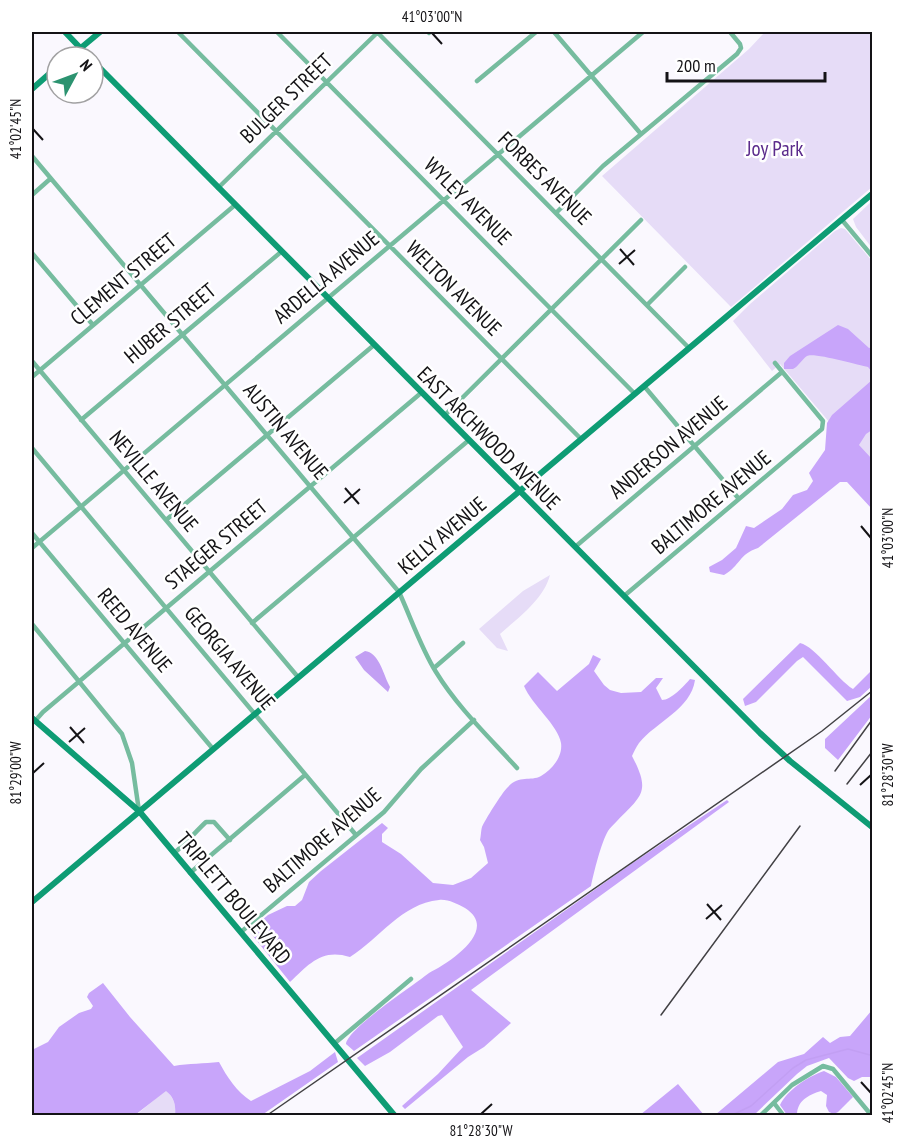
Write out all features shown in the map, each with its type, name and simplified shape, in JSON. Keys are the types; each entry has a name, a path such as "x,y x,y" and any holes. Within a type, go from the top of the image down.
{"main road":[{"path":"65,32 78,45"},
{"path":"85,45 100,32"},
{"name":"EAST ARCHWOOD AVENUE","path":"105,73 769,742 873,827"},
{"path":"32,89 45,78"},
{"name":"KELLY AVENUE","path":"32,902 873,194"},
{"name":"TRIPLETT BOULEVARD","path":"33,719 139,811 395,1116"}],"street":[{"name":"WELTON AVENUE","path":"178,32 580,439"},
{"name":"WYLEY AVENUE","path":"277,32 635,394"},
{"name":"BULGER STREET","path":"218,188 377,32"},
{"name":"FORBES AVENUE","path":"377,32 689,348"},
{"path":"477,81 536,32"},
{"path":"554,32 641,134"},
{"name":"ARDELLA AVENUE","path":"32,548 643,32"},
{"path":"556,213 591,177 741,48 730,32"},
{"name":"AUSTIN AVENUE","path":"32,156 399,592 434,668 445,685 518,768"},
{"path":"32,195 50,179"},
{"name":"CLEMENT STREET","path":"32,377 234,205"},
{"path":"444,416 641,220"},
{"path":"842,220 873,256"},
{"name":"HUBER STREET","path":"81,420 281,252"},
{"path":"32,253 93,325"},
{"path":"647,305 685,267"},
{"path":"166,520 374,345"},
{"name":"NEVILLE AVENUE","path":"32,361 298,678"},
{"path":"775,363 782,372"},
{"name":"BALTIMORE AVENUE","path":"624,596 822,429 823,421 782,372"},
{"name":"ANDERSON AVENUE","path":"575,547 782,372"},
{"path":"644,386 739,499"},
{"name":"STAEGER STREET","path":"33,719 421,393"},
{"path":"252,623 469,440"},
{"name":"GEORGIA AVENUE","path":"32,448 356,835"},
{"name":"REED AVENUE","path":"32,533 213,749"},
{"path":"32,624 118,727 132,763 139,811"},
{"path":"434,668 463,643"},
{"name":"BALTIMORE AVENUE","path":"241,932 384,812 422,769 474,720"},
{"path":"190,873 305,775"},
{"path":"174,853 206,822 214,822 230,840"},
{"path":"337,1046 411,979"},
{"path":"760,1116 802,1078 819,1068 828,1067 836,1072 872,1116"},
{"path":"774,1103 784,1116"}],"green space":[{"name":"Joy Park","path":"765,32 872,32 872,187 731,307 602,176 749,49"},
{"path":"872,201 872,248 856,227 853,219"},
{"path":"841,228 845,229 872,261 872,499 830,423 780,364 772,371 733,321"},
{"path":"550,575 536,600 500,634 508,651 497,648 479,629 523,591"},
{"path":"166,1090 174,1102 175,1115 135,1116"}],"shaded area":[{"path":"838,325 848,329 869,348 872,347 872,372 868,367 811,355 805,357 793,369 784,369 784,363 790,356"},
{"path":"872,380 872,430 866,434 859,445 872,459 872,509 847,482 840,482 758,548 747,553 729,572 724,575 710,572 709,567 736,548 746,526 754,528 782,509 793,495 807,490 813,481 809,473 825,450 827,423 832,415"},
{"path":"800,643 813,650 853,689 872,670 872,686 860,697 847,701 803,657 756,702 745,706 743,699"},
{"path":"365,651 370,652 380,663 390,687 388,692 364,670 355,657"},
{"path":"593,655 601,659 594,671 604,685 610,690 621,693 641,692 656,678 663,678 656,688 662,700 677,692 690,679 695,680 687,699 646,735 635,750 632,756 641,778 641,792 633,805 605,836 591,886 354,1051 346,1044 357,1028 382,1007 448,962 468,945 477,926 474,917 465,908 449,901 439,900 425,903 402,915 350,957 324,956 310,964 290,982 249,931 268,915 287,906 295,906 302,900 309,882 382,823 388,828 382,834 382,842 401,854 433,883 453,885 471,878 488,863 480,840 482,828 501,795 516,781 537,778 545,773 556,762 560,753 559,736 524,686 538,672 557,691 589,664"},
{"path":"872,695 872,715 838,760 825,748 825,739"},
{"path":"727,800 729,802 471,990 511,1023 405,1109 402,1106 438,1074 463,1047 442,1015 390,1052 365,1066 357,1058 631,864"},
{"path":"103,983 174,1066 219,1062 233,1084 251,1101 310,1071 335,1052 338,1062 262,1115 175,1115 174,1102 166,1091 135,1115 32,1115 32,1050 48,1042 59,1027 79,1013 91,1009 93,1006 87,997"},
{"path":"872,1010 872,1077 862,1077 854,1081 848,1078 829,1058 807,1066 754,1115 715,1115 778,1062 804,1054 823,1037 830,1043 840,1037 850,1036"},
{"path":"824,1071 836,1077 853,1097 834,1114 829,1112 826,1106 827,1095 821,1091 804,1099 797,1110 797,1115 787,1115 780,1105 783,1099 805,1080"},
{"path":"678,1084 704,1115 640,1115"}],"waterway":[{"path":"730,1116 751,1106 793,1068 806,1060 848,1049 872,1054"}],"railway":[{"path":"266,1116 822,731 872,691"},
{"path":"835,771 872,720"},
{"path":"847,784 872,752"},
{"path":"661,1015 800,826"}]}
